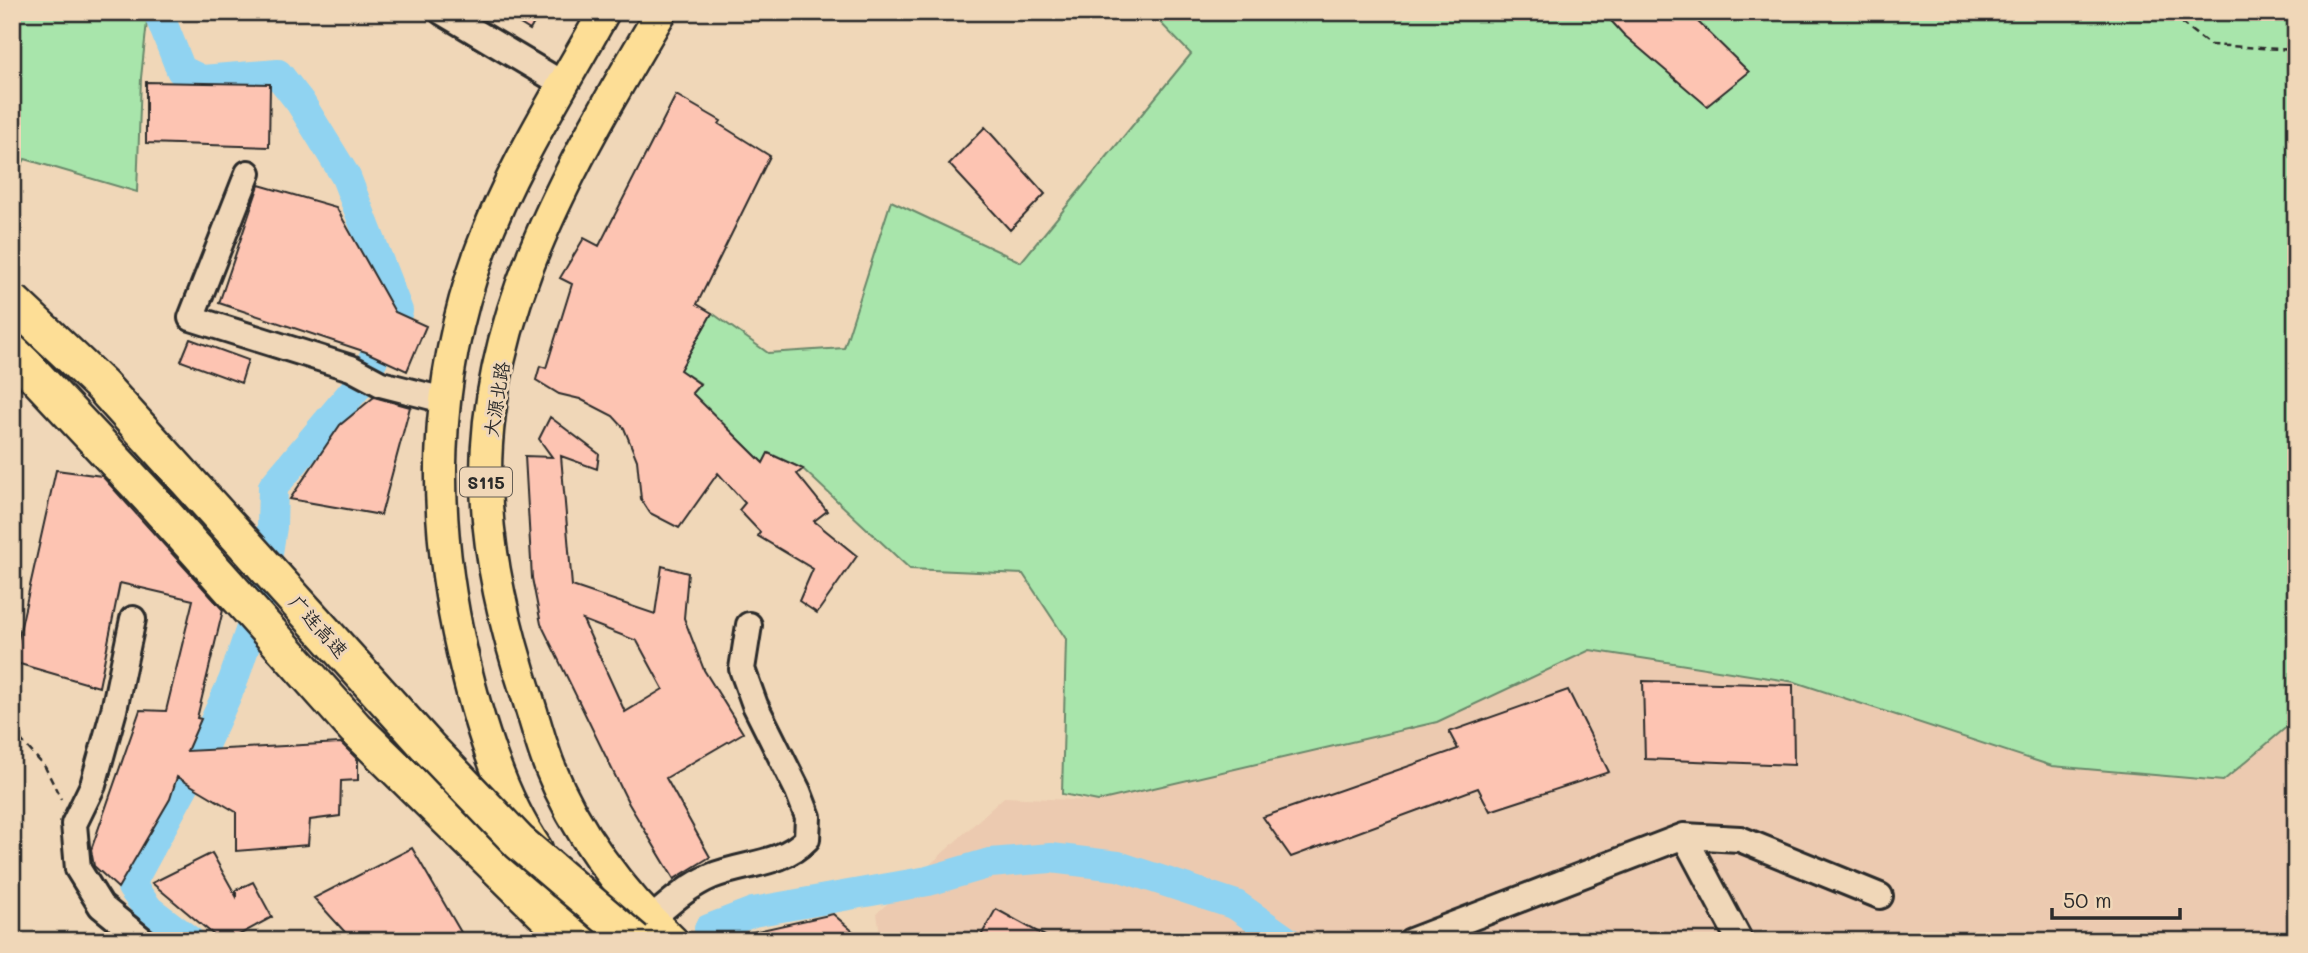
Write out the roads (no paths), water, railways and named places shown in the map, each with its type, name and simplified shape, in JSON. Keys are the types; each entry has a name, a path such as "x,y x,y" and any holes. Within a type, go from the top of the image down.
{"highway":[{"name":"广连高速","path":"12,301 102,386 418,737 519,842 643,930"},
{"path":"12,351 150,498 355,728 572,941"}],"main road":[{"name":"S115","path":"603,941 522,826 468,678 455,621 440,473 444,400 457,328 481,250 501,204 563,84 604,12"},
{"name":"大源北路","path":"661,12 603,110 546,220 509,327 492,405 486,477 495,570 519,671 550,766 588,841 643,930 673,941"}],"street":[{"path":"442,12 563,84"},
{"path":"248,173 191,318 351,368 381,384 444,400"},
{"path":"133,619 114,710 93,785 74,824 78,869 101,906 144,941"},
{"path":"643,930 682,892 712,876 794,852 807,839 808,817 802,800 755,705 742,669 749,625"},
{"path":"1411,941 1684,836 1740,839 1880,896"},
{"path":"1684,836 1740,941"}],"waterway":[{"path":"158,12 181,70 202,80 278,74 300,102 346,177 398,311 371,363"},
{"path":"190,941 149,910 132,887 135,876 194,767 233,681 261,598 272,527 273,487 357,387"},
{"path":"709,929 753,912 928,881 990,863 1051,858 1118,866 1236,905 1287,941"}]}
